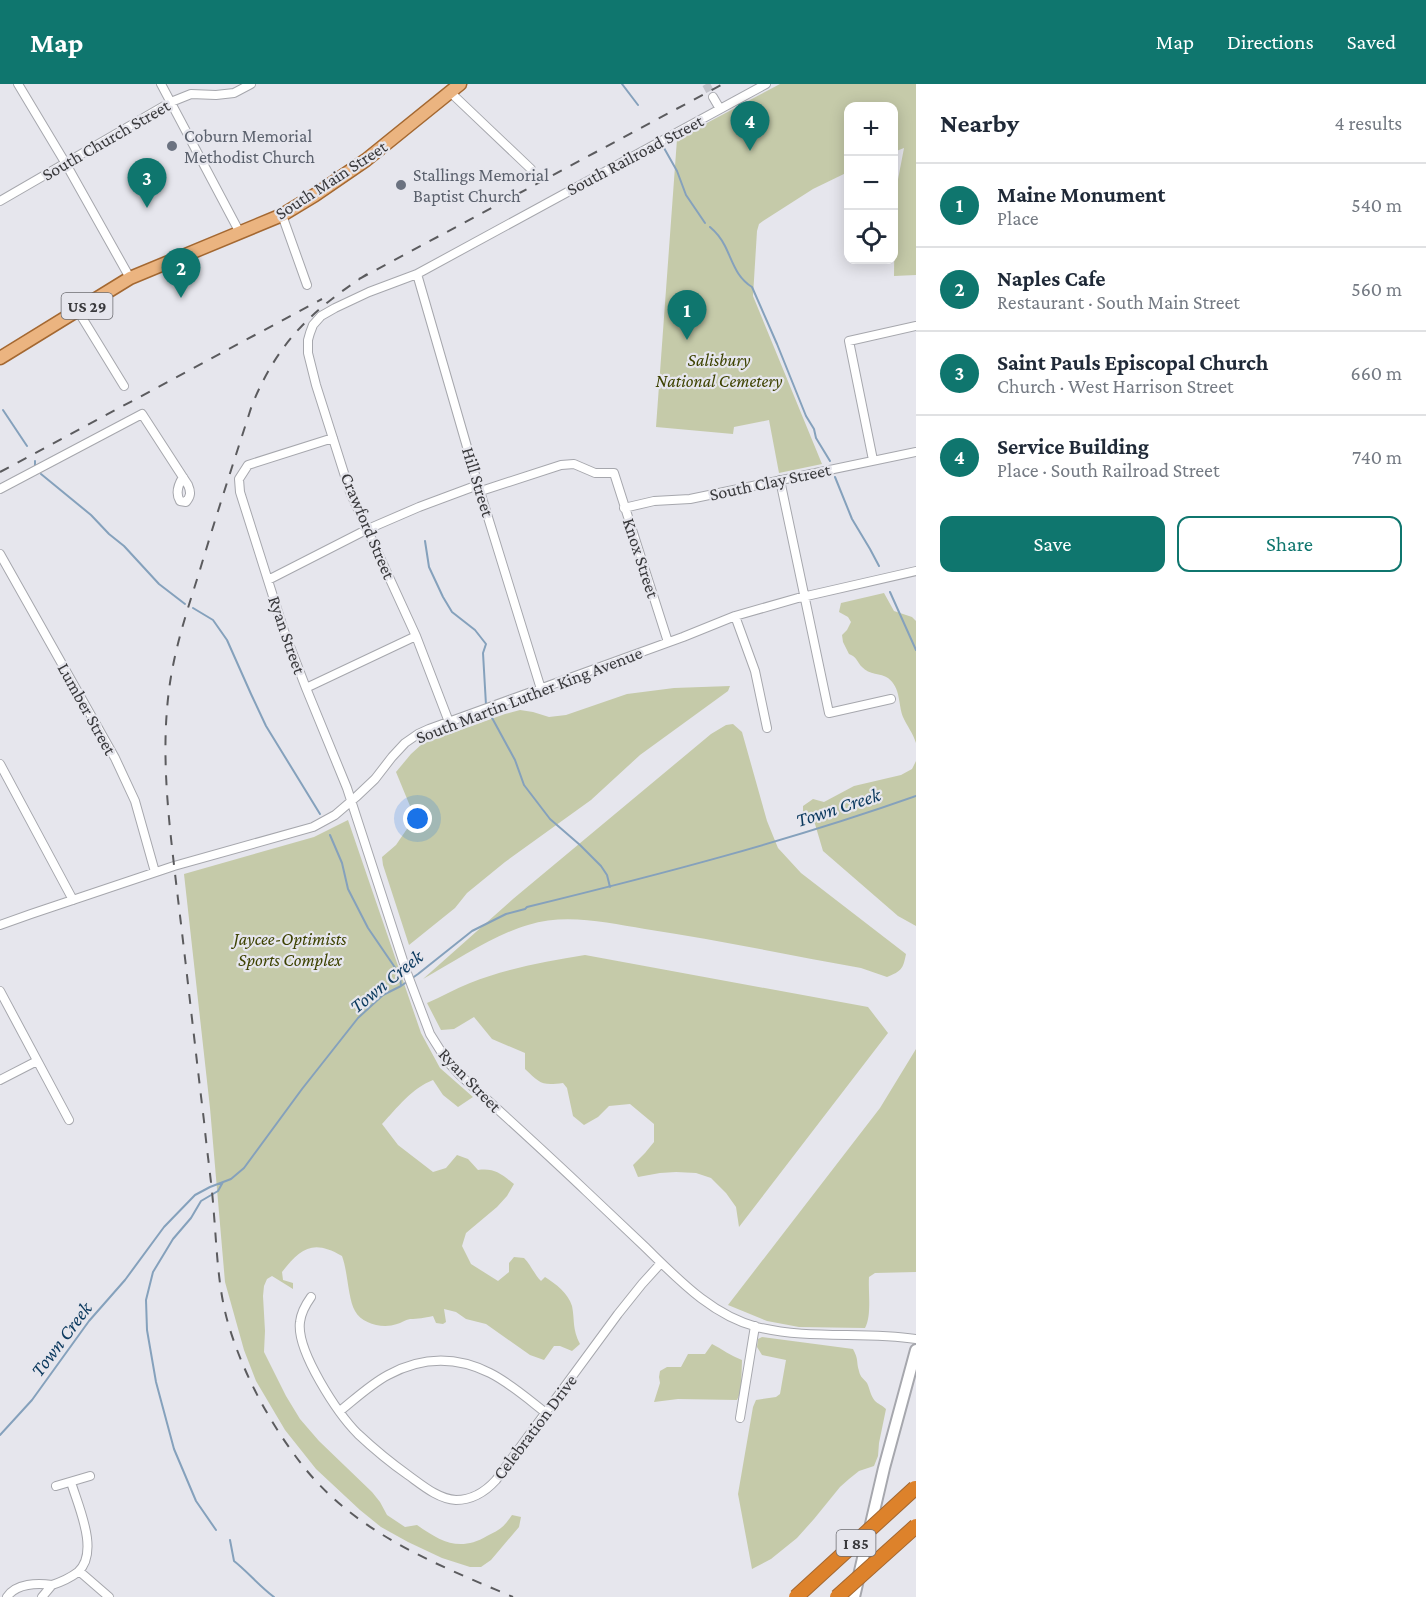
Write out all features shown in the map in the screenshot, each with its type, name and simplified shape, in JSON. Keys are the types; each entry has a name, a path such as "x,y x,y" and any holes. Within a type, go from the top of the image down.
{"highway":[{"name":"I 85","path":"796,1597 915,1488"},
{"name":"I 85","path":"837,1597 916,1526"}],"main road":[{"name":"South Main Street","path":"0,358 130,278 282,214 315,195 366,160 455,88"},
{"path":"854,1597 884,1468 916,1350"}],"street":[{"path":"18,84 130,278"},
{"path":"161,84 240,232"},
{"name":"South Church Street","path":"0,201 171,102 191,94 234,93 250,84"},
{"name":"South Railroad Street","path":"313,326 321,316 335,308 417,274 766,84"},
{"path":"455,88 531,169"},
{"path":"713,97 720,109"},
{"path":"282,214 307,285"},
{"name":"Hill Street","path":"417,274 541,689"},
{"path":"78,311 124,386"},
{"name":"Crawford Street","path":"313,326 308,340 308,352 316,385 350,492 416,636 449,722"},
{"path":"873,460 849,341 916,326"},
{"path":"0,489 142,414 184,479"},
{"name":"Ryan Street","path":"333,438 248,465 239,479 240,492 284,631 342,775 416,998 430,1034 447,1061 661,1263 716,1309 755,1326 791,1333 873,1335 916,1339"},
{"name":"South Clay Street","path":"624,508 654,501 690,499 916,452"},
{"name":"Knox Street","path":"480,488 561,465 574,464 595,473 614,473 668,642"},
{"path":"780,480 829,713 891,699"},
{"path":"268,580 368,529 419,507 480,488"},
{"name":"Lumber Street","path":"0,554 119,766 135,801 155,872"},
{"name":"South Martin Luther King Avenue","path":"0,925 155,872 309,829 327,820 351,802 369,785 405,743 421,733 449,722 735,616 805,597 916,572"},
{"path":"735,616 755,671 767,728"},
{"path":"306,688 416,636"},
{"path":"1,767 73,900"},
{"path":"0,991 69,1120"},
{"path":"0,1080 37,1061"},
{"name":"Celebration Drive","path":"311,1297 304,1307 300,1322 301,1334 315,1373 340,1411 357,1433 387,1460 425,1488 456,1500 477,1495 496,1480 618,1314 661,1263"},
{"path":"740,1418 755,1326"},
{"path":"340,1411 388,1375 413,1364 437,1360 464,1363 490,1373 546,1413"},
{"path":"56,1486 90,1476"},
{"path":"7,1597 19,1588 40,1584 52,1585 79,1571 88,1551 88,1540 71,1482"},
{"path":"79,1571 109,1597"},
{"path":"42,1597 52,1585"}],"green space":[{"name":"Salisbury National Cemetery","path":"780,84 916,84 916,275 894,276 894,264 898,264 898,179 904,148 898,150 898,102 844,102 844,174 813,189 763,221 759,224 757,231 753,296 822,464 779,473 769,420 734,427 733,434 656,427 677,139"},
{"path":"884,593 894,611 912,617 916,621 916,743 903,717 895,686 885,676 865,670 849,654 843,642 842,635 851,622 848,617 839,612 841,603"},
{"path":"730,686 728,691 640,755 591,800 505,862 467,893 455,908 409,945 382,857 396,845 413,820 410,806 396,772 422,744 520,710 549,717 566,715 627,694 674,688"},
{"path":"733,724 742,732 767,821 778,848 801,873 906,954 902,967 898,971 887,977 861,968 726,943 572,919 543,921 515,929 423,979 513,899 711,734 726,725"},
{"path":"916,761 916,926 898,916 823,851 815,824 803,816 803,806 813,799 824,802 854,786 901,775 912,769"},
{"name":"Jaycee-Optimists Sports Complex","path":"348,820 421,1033 440,1068 473,1097 458,1107 443,1095 433,1080 412,1093 382,1124 398,1145 433,1172 446,1168 457,1155 468,1159 478,1170 493,1171 514,1184 497,1207 466,1233 462,1246 471,1264 498,1281 509,1272 509,1263 514,1257 524,1258 541,1281 545,1277 568,1297 580,1344 572,1351 554,1346 544,1360 530,1355 486,1324 466,1319 456,1312 444,1309 446,1322 443,1324 436,1323 433,1316 410,1319 386,1326 373,1324 363,1319 355,1311 342,1256 315,1247 295,1257 282,1272 283,1280 293,1283 293,1289 272,1276 267,1279 263,1296 264,1352 300,1419 319,1441 372,1492 387,1515 405,1527 417,1525 434,1536 459,1544 477,1541 499,1530 512,1515 521,1517 519,1527 491,1560 481,1567 470,1567 442,1558 381,1527 316,1469 285,1430 256,1381 244,1350 225,1282 210,1108 184,874 314,837"},
{"path":"585,955 868,1007 888,1033 739,1227 736,1207 711,1178 696,1173 676,1172 638,1177 633,1165 654,1142 654,1124 630,1104 609,1106 598,1117 584,1125 573,1116 567,1088 563,1083 545,1084 534,1078 525,1069 525,1053 492,1039 474,1017 454,1029 441,1030 427,1003 470,983 498,974"},
{"path":"916,1049 916,1272 875,1273 869,1277 869,1310 865,1328 799,1327 767,1321 728,1305 880,1108"},
{"path":"762,1337 853,1349 861,1376 867,1383 872,1396 886,1409 878,1456 874,1466 859,1471 849,1479 797,1538 771,1559 752,1569 738,1494 753,1407 756,1400 776,1397 780,1394 786,1360 762,1355 757,1347 758,1339"},
{"path":"712,1344 742,1360 741,1391 737,1400 678,1399 654,1402 660,1383 660,1371 667,1367 681,1367 688,1354 705,1354"}],"waterway":[{"path":"622,84 638,105"},
{"path":"664,148 677,171 686,195 705,223"},
{"path":"710,227 722,240 739,274 752,287 806,416 830,461"},
{"path":"3,410 27,446"},
{"path":"35,461 35,466"},
{"path":"41,474 91,515 159,584 185,604"},
{"path":"835,477 852,519 879,566"},
{"path":"425,541 429,567 443,597 452,612 475,630 486,644 483,653 486,705"},
{"path":"890,592 916,650"},
{"path":"193,608 213,620 227,640 266,726 320,814"},
{"path":"491,716 515,760 524,785 550,819 601,866 607,875 610,887"},
{"name":"Town Creek","path":"0,1435 32,1400 89,1321 125,1280 164,1227 195,1195 231,1179 244,1168 358,1018 383,995 418,974 472,931 506,914 527,907 723,856 820,828 916,796"},
{"path":"330,835 342,863 348,889 368,928 396,969 401,986"},
{"path":"216,1530 196,1501 174,1449 156,1382 147,1330 146,1300 153,1272 173,1239 191,1218 201,1201 218,1191 223,1182"},
{"path":"230,1540 234,1561 274,1597"}],"tunnel":[{"path":"706,84 713,97"}],"railway":[{"path":"359,279 723,84"},
{"path":"367,274 329,301 298,330 273,363 262,383 252,405 212,531 181,631 171,675 165,742 167,795 212,1192 218,1269 228,1323 250,1380 279,1433 324,1490 348,1511 399,1545 513,1597"},
{"path":"0,472 322,299"}],"place":[{"name":"Coburn Memorial Methodist Church","path":"172,146"},
{"name":"Service Building","path":"750,151"},
{"name":"Stallings Memorial Baptist Church","path":"401,185"},
{"name":"Saint Pauls Episcopal Church","path":"147,208"},
{"name":"Naples Cafe","path":"181,298"},
{"name":"Maine Monument","path":"687,340"}]}
